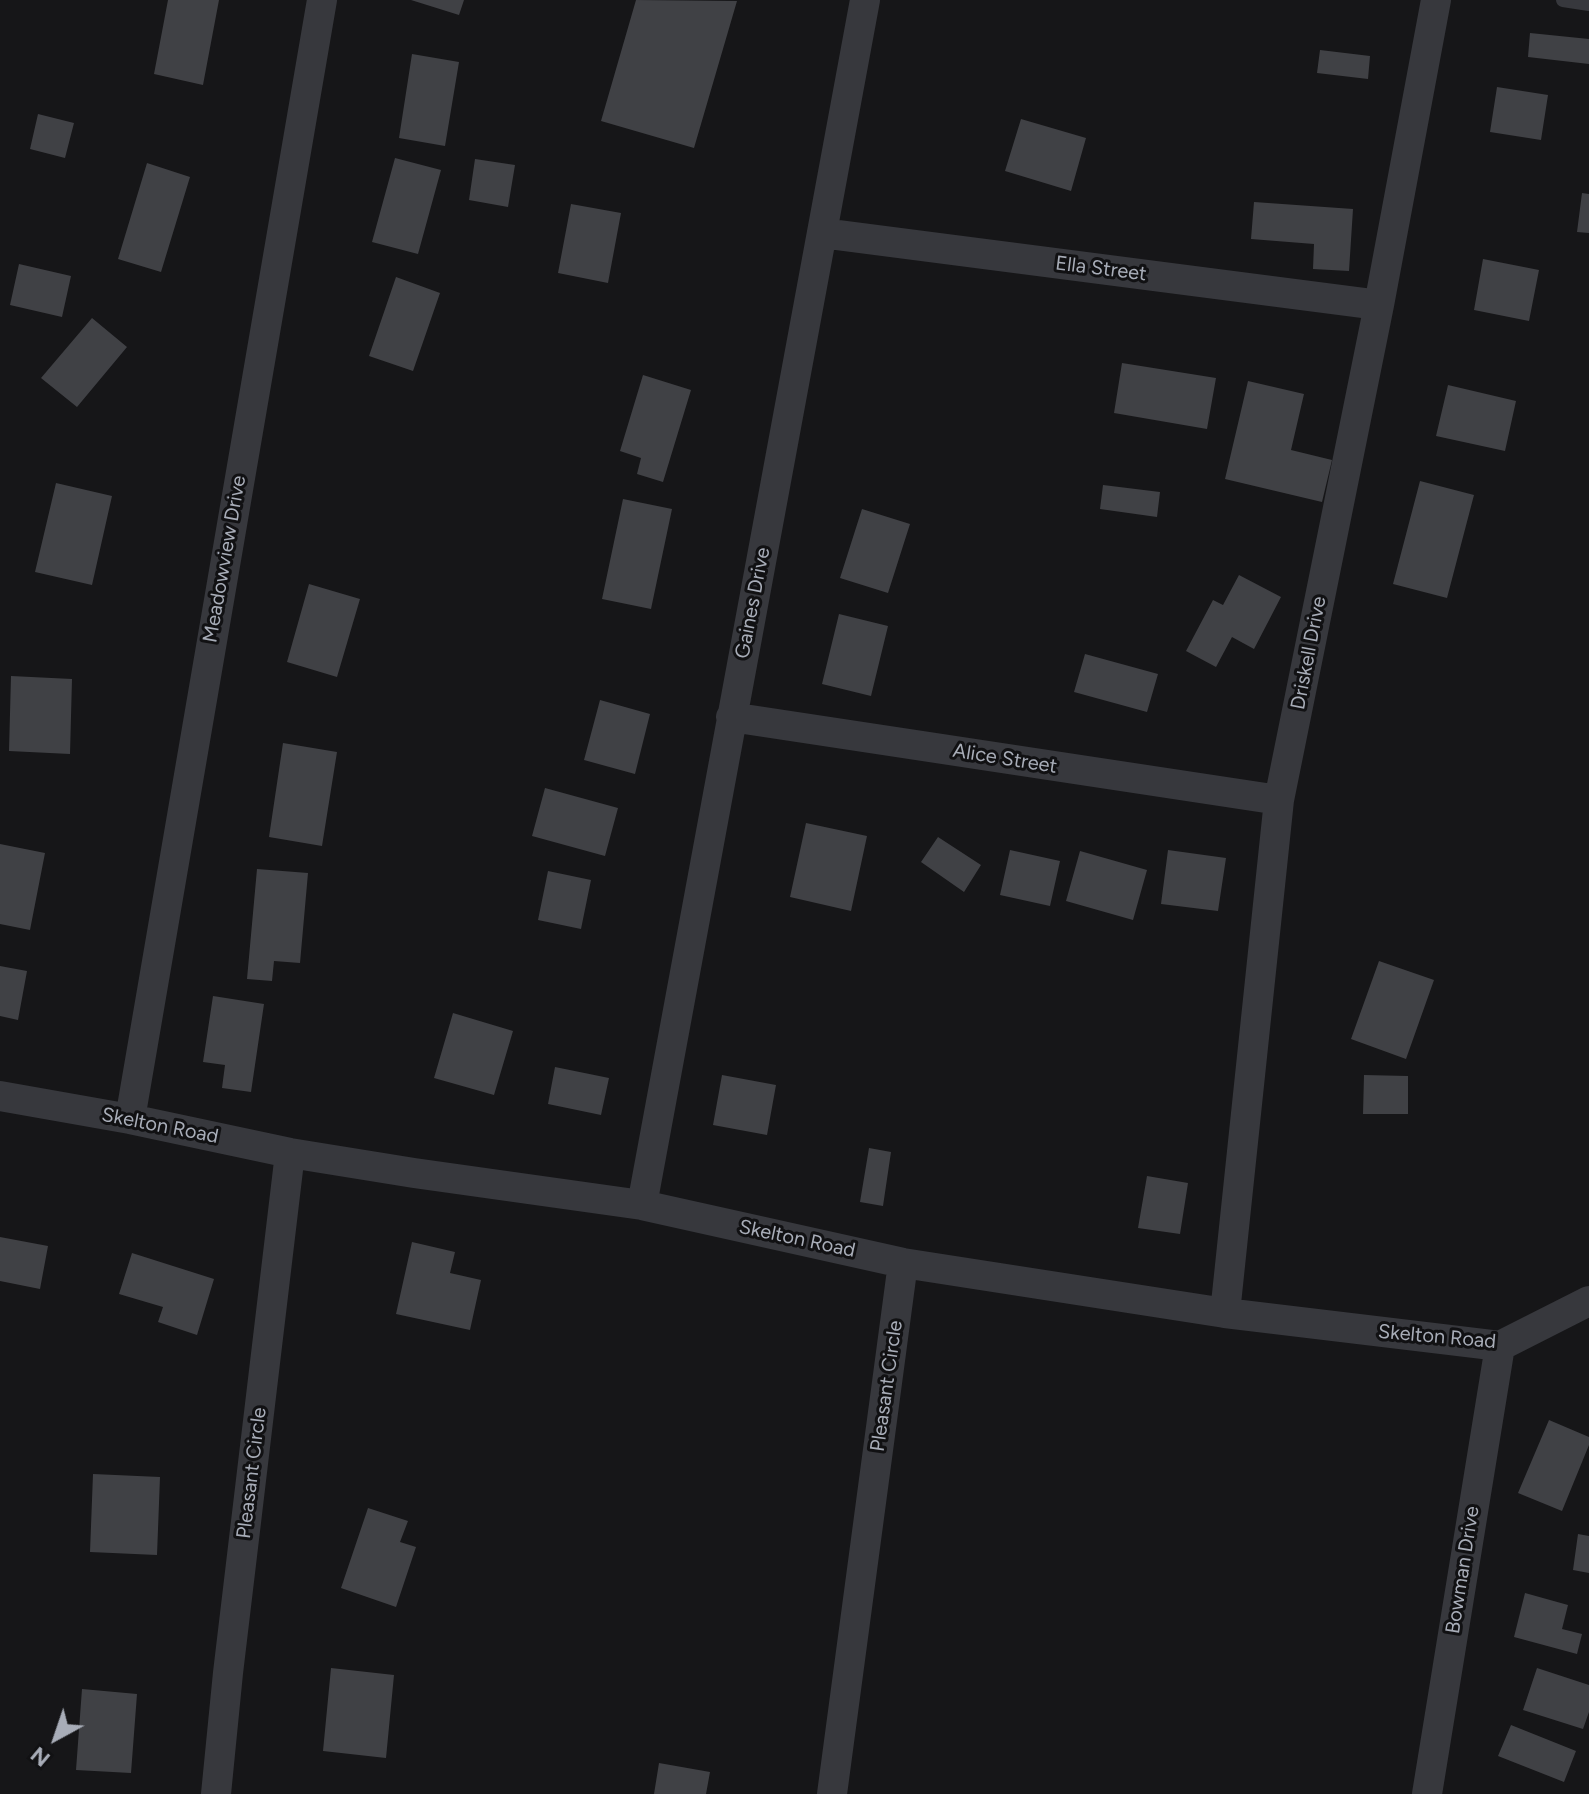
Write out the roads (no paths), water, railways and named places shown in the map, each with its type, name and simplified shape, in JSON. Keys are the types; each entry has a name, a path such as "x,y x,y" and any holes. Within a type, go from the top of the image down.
{"street":[{"name":"Meadowview Drive","path":"130,1119 322,0"},
{"name":"Gaines Drive","path":"642,1205 865,0"},
{"name":"Driskell Drive","path":"1225,1313 1279,800 1379,305 1436,0"},
{"name":"Ella Street","path":"822,233 1379,305"},
{"name":"Alice Street","path":"731,717 1279,800"},
{"name":"Skelton Road","path":"0,1096 130,1119 290,1153 642,1205 903,1263 1225,1313 1500,1346 1589,1301"},
{"name":"Pleasant Circle","path":"216,1794 290,1153"},
{"name":"Pleasant Circle","path":"832,1794 903,1263"},
{"name":"Bowman Drive","path":"1427,1794 1500,1346"}],"lane":[{"path":"1563,0 1589,4"}]}
